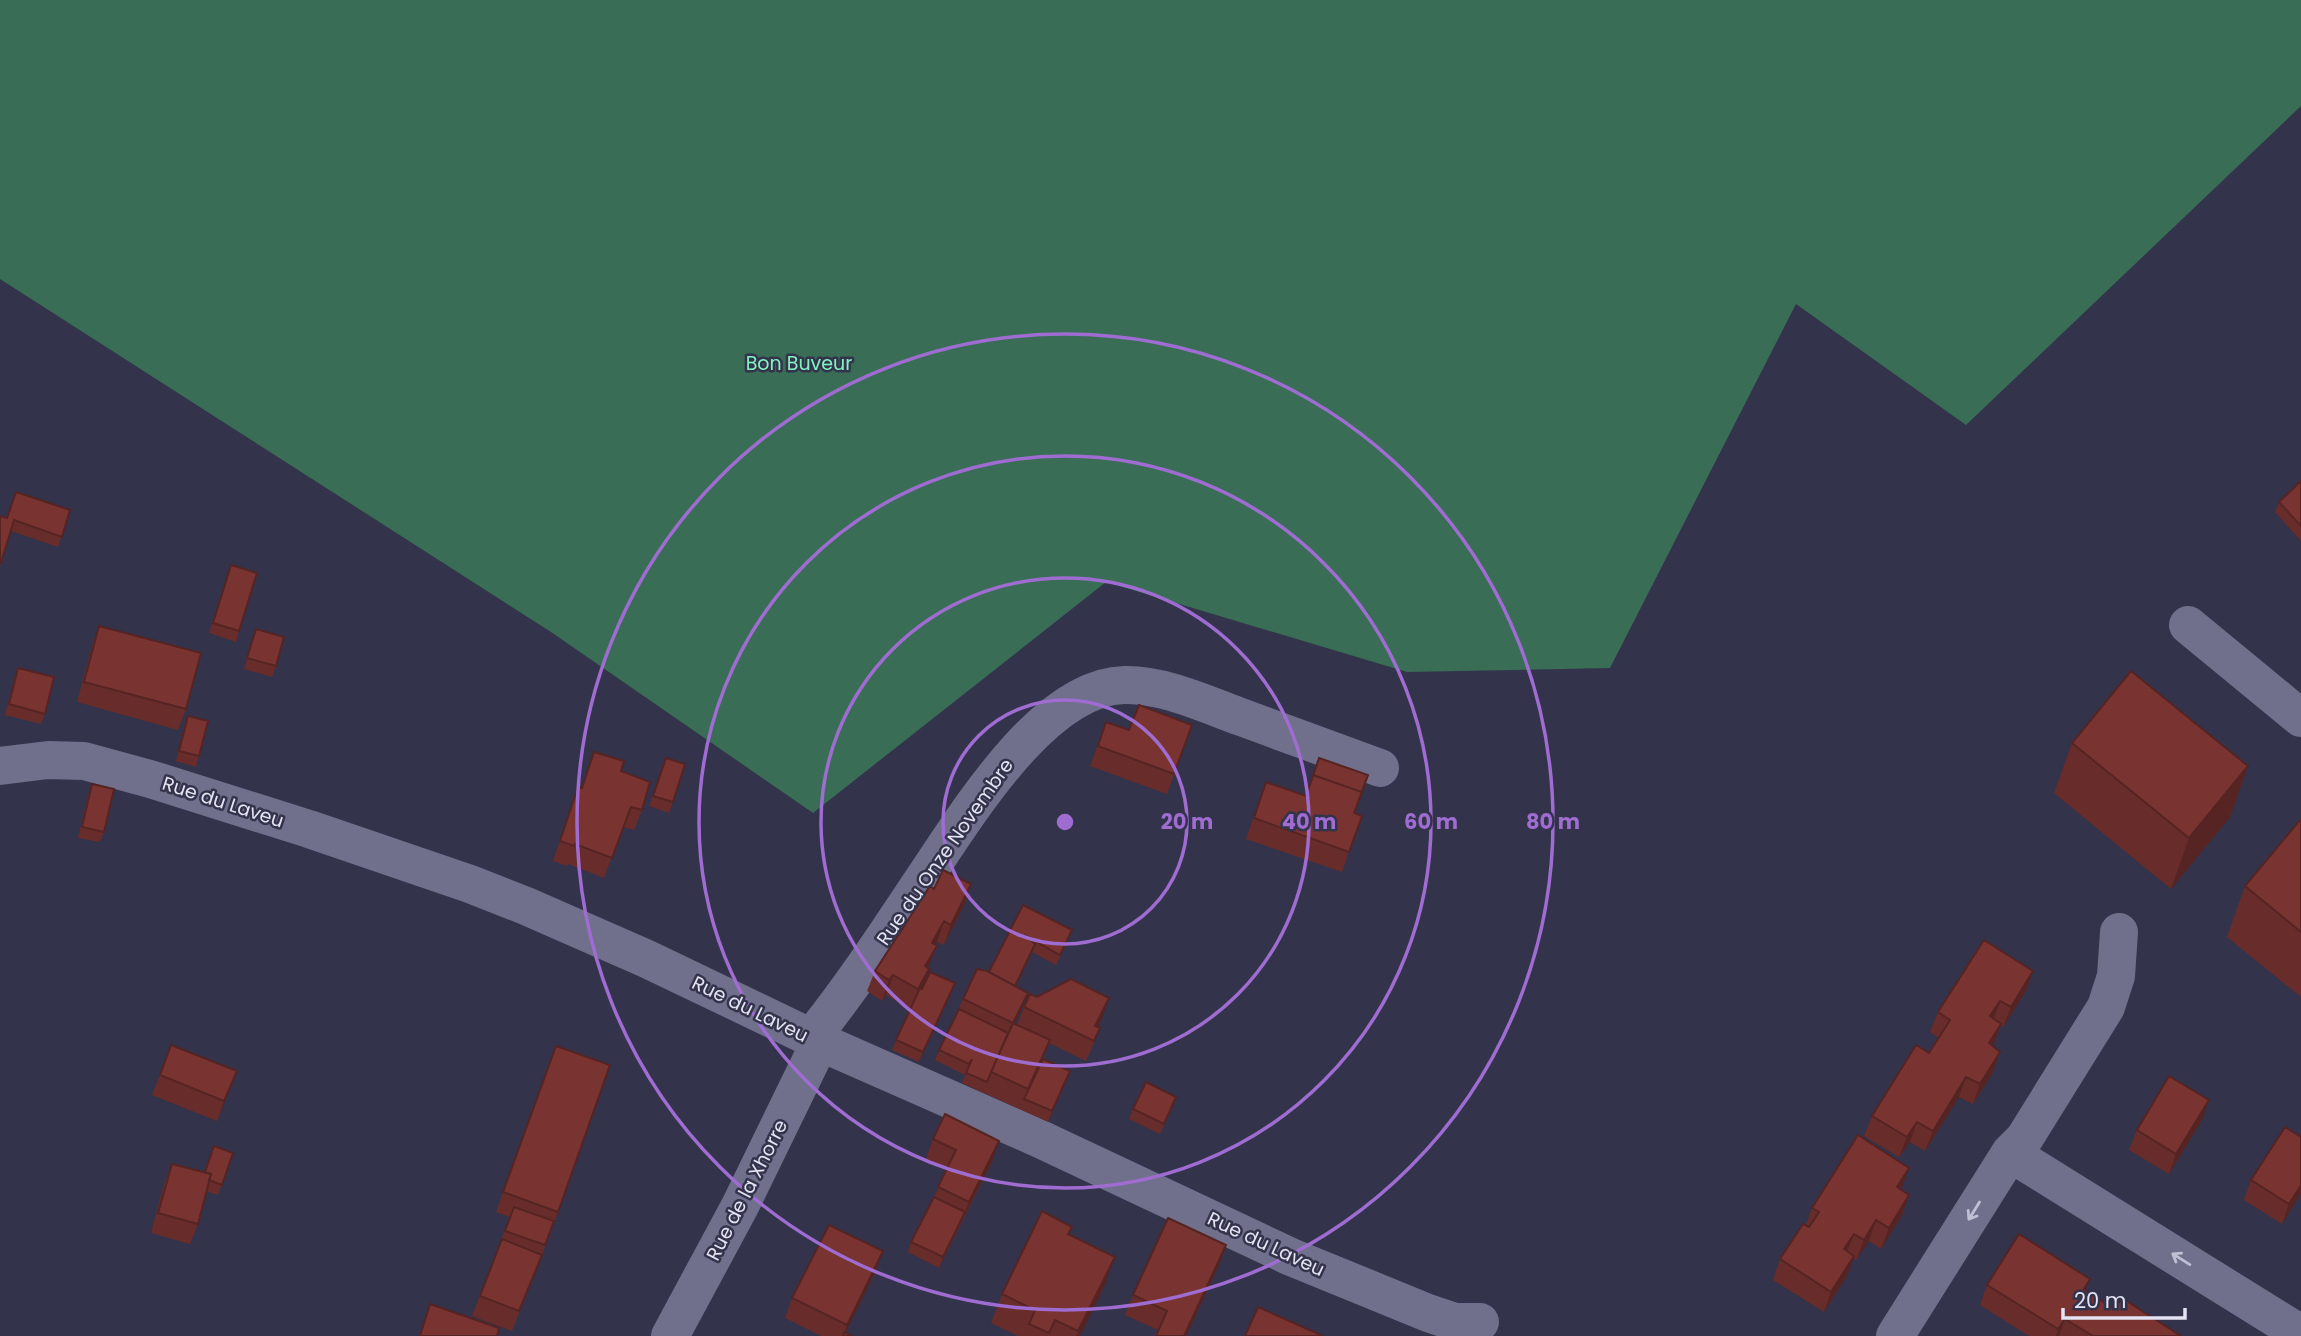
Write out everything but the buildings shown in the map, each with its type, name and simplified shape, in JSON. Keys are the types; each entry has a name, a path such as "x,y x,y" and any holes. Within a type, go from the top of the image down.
{"street":[{"path":"2188,625 2301,718"},
{"name":"Rue du Onze Novembre","path":"816,1040 985,789 1040,727 1084,695 1124,685 1150,688 1207,705 1380,768"},
{"name":"Rue du Laveu","path":"0,766 48,760 83,761 309,829 470,884 526,906 816,1040 1038,1138 1290,1257 1428,1313 1455,1322 1480,1322"},
{"path":"1895,1336 2010,1153 2024,1139 2106,1007 2116,976 2119,932"},
{"name":"Rue de la Xhorre","path":"670,1336 740,1206 816,1040"},
{"path":"2010,1153 2301,1334"}],"green space":[{"name":"Bon Buveur","path":"0,0 2301,0 2301,106 1966,425 1796,304 1610,668 1407,672 1106,582 813,813 551,632 0,279"}]}
